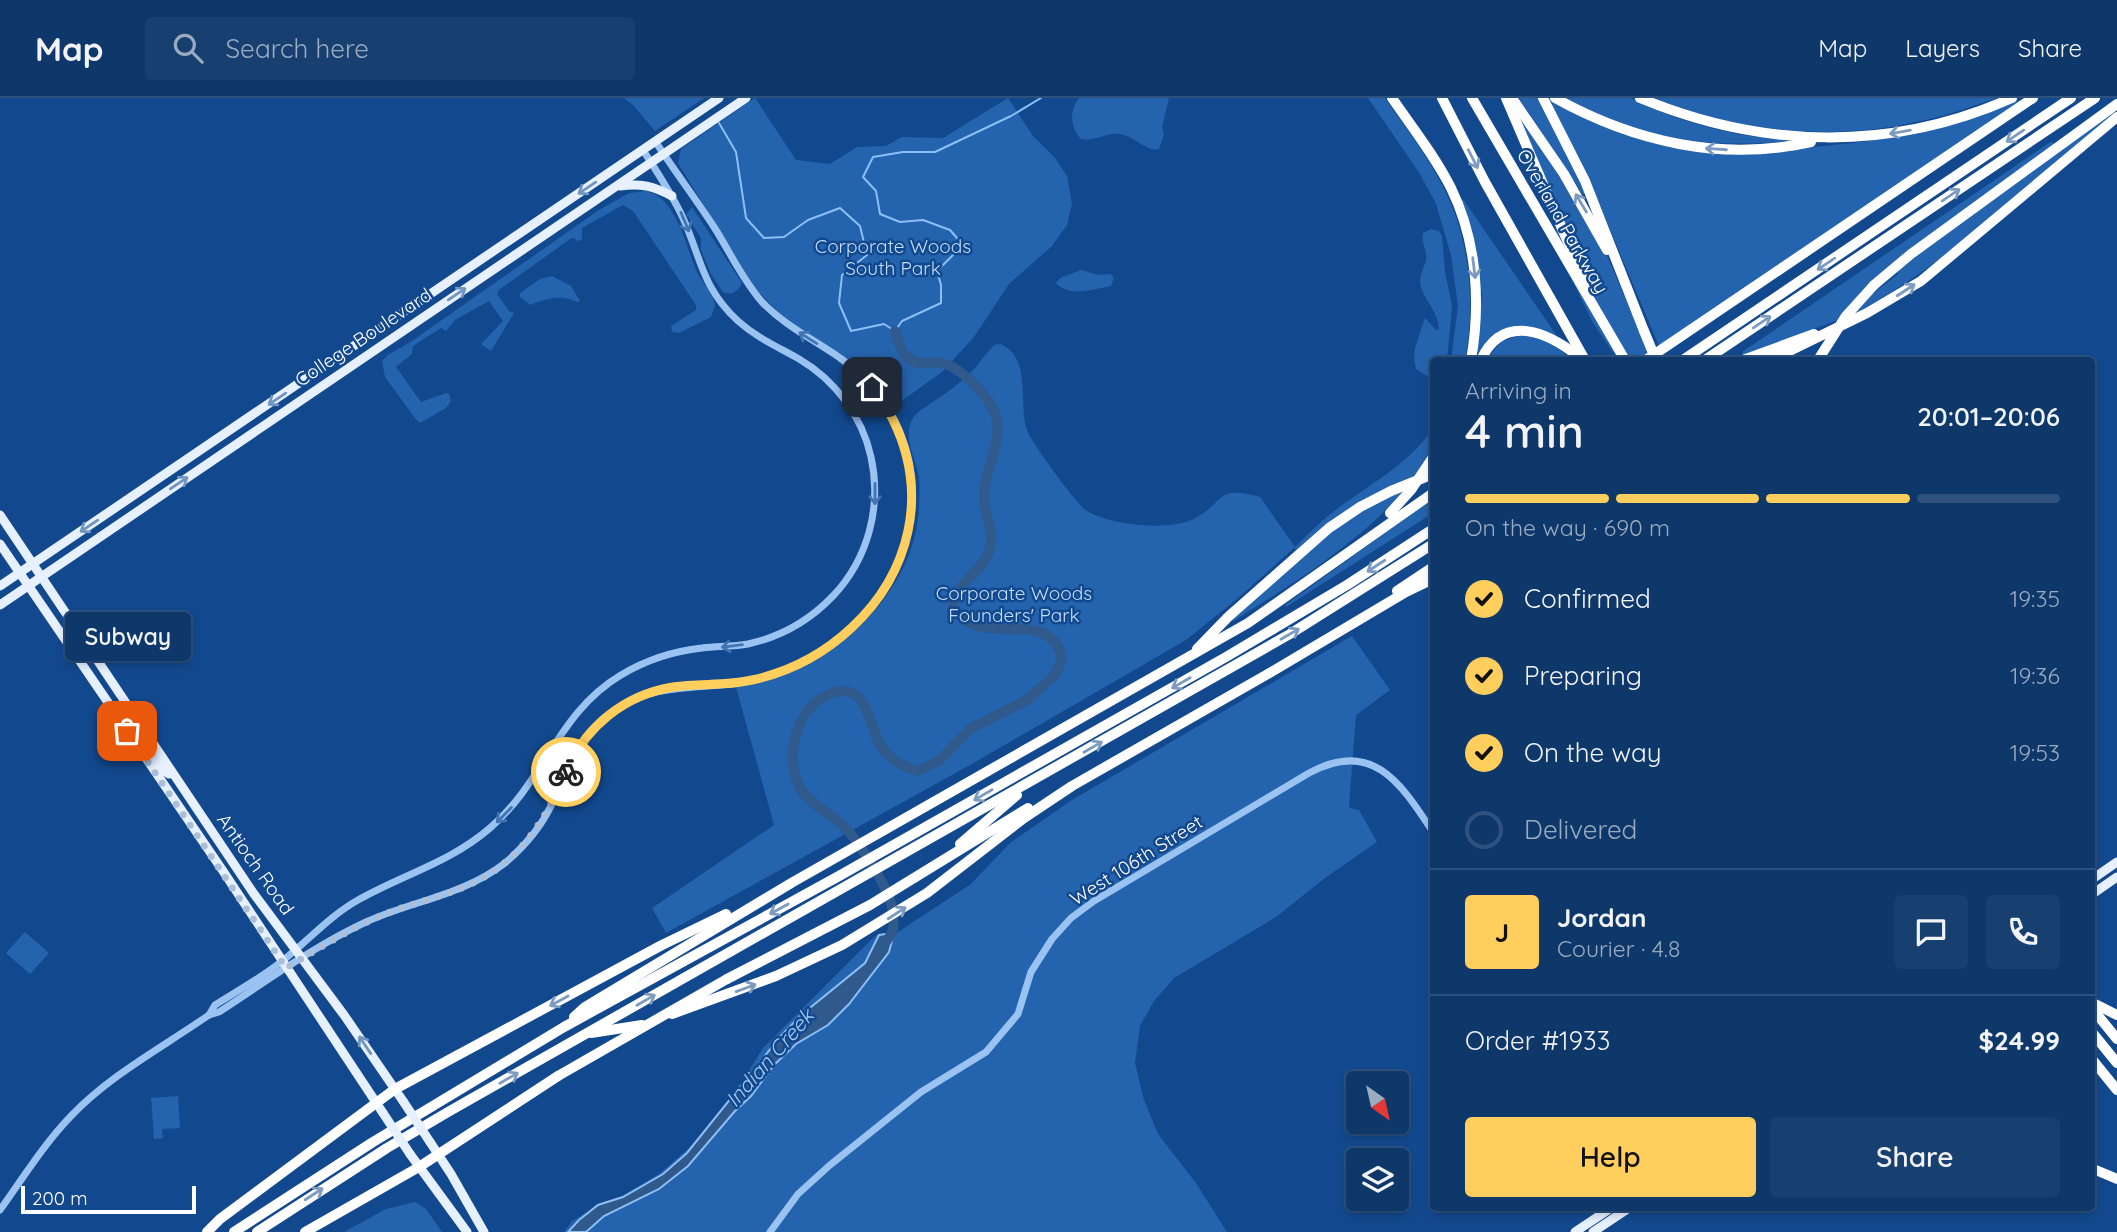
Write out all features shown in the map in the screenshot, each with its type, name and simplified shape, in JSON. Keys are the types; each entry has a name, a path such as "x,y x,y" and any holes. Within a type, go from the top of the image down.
{"highway":[{"path":"1392,98 1443,174 1455,197 1466,229 1476,289 1471,357"},
{"path":"1442,98 1485,182 1582,357"},
{"name":"Overland Parkway","path":"1472,98 1623,357"},
{"path":"1506,98 1604,327"},
{"path":"1512,98 1588,213 1634,307"},
{"path":"1543,98 1597,208 1655,357"},
{"path":"1555,98 1611,126 1684,146 1759,150 1784,148 1825,138"},
{"path":"1640,98 1693,118 1733,129 1772,135 1825,138 1886,134 1932,126 2012,98"},
{"path":"1650,357 2033,98"},
{"path":"1686,357 2071,98"},
{"path":"1709,357 2095,98"},
{"path":"1820,357 1846,316 1874,285 1911,254 2117,104"},
{"path":"1777,357 1905,292 1936,270 2117,117"},
{"path":"1751,357 1846,323"},
{"path":"1483,357 1495,341 1510,332 1525,330 1563,344 1580,357"},
{"path":"564,1027 585,1007 830,860 1270,609 1370,538 1391,517 1430,462"},
{"path":"1188,658 1228,617 1329,528 1360,507 1430,475"},
{"path":"1391,517 1430,495"},
{"path":"234,1232 373,1143 564,1027 911,836 1262,636 1430,531"},
{"path":"257,1232 387,1148 1290,634 1430,546"},
{"path":"1367,615 1384,599 1430,569"},
{"path":"587,1033 635,1028 776,976 842,945 895,914 1024,818 1072,786 1430,581"},
{"path":"929,868 1034,780"},
{"path":"304,1232 419,1167 558,1076 727,979 845,919 1052,791 1072,786"},
{"path":"207,1232 219,1219 395,1089 662,945 793,882"},
{"path":"2095,1004 2117,1015"},
{"path":"2095,1012 2117,1039"},
{"path":"2095,1036 2117,1063"},
{"path":"2095,1063 2117,1090"},
{"path":"2095,1170 2117,1179"}],"main road":[{"name":"College Boulevard","path":"0,586 719,98"},
{"name":"College Boulevard","path":"0,605 746,98"},
{"path":"614,187 645,184 672,197"},
{"name":"Antioch Road","path":"0,515 254,894 395,1089 484,1232"},
{"name":"Antioch Road","path":"0,544 410,1154 467,1232"},
{"path":"127,731 136,733 145,744 156,749"},
{"path":"145,756 154,758 165,773 174,776"},
{"path":"2095,877 2117,862"},
{"path":"2095,892 2117,877"},
{"path":"1575,1232 1606,1211"},
{"path":"1593,1232 1624,1211"}],"street":[{"path":"0,1210 49,1142 91,1097 209,1015 215,1005 367,922 406,906 458,890 502,864 537,829 580,745 610,713 637,698 661,690 744,682 767,677 795,666 824,650 860,620 882,594 897,566 910,524 912,485 904,446 890,412 872,387 853,368 795,330 761,300 739,272 712,223 655,141"},
{"path":"284,965 295,949 331,917 358,900 442,861 467,847 491,828 529,786 570,719 609,683 633,668 665,656 685,650 751,643 788,629 815,612 835,594 860,558 873,521 875,492 872,460 857,417 820,373 759,338 726,308 702,271 684,219 643,150"},
{"name":"West 106th Street","path":"770,1232 798,1194 830,1164 921,1092 986,1052 1018,1014 1028,981 1040,955 1071,918 1094,901 1308,772 1331,762 1350,761 1371,765 1392,777 1430,828"}],"green space":[{"path":"624,98 704,98 655,131"},
{"name":"Corporate Woods South Park","path":"755,98 796,160 830,164 857,147 886,146 902,137 943,138 1008,98 1033,136 1055,158 1067,176 1072,204 1067,225 1052,246 1009,284 974,337 942,372 900,402 890,402 876,386 785,319 754,287 678,163 681,149"},
{"path":"1079,98 1169,98 1162,127 1164,135 1159,149 1150,148 1119,134 1081,139 1072,119"},
{"path":"1368,98 1385,98 1429,161 1451,203 1459,225 1468,270 1470,315 1465,357 1451,357 1458,306 1451,255 1436,204 1420,174"},
{"path":"1519,98 1539,98 1576,170 1585,193 1583,195"},
{"path":"1549,98 1587,119 1623,134 1657,144 1726,152 1801,148 1889,138 1954,124 2018,99 2019,103 1659,346 1598,201"},
{"path":"1565,98 1631,98 1674,117 1707,127 1742,135 1784,139 1783,142 1724,143 1670,137 1618,123"},
{"path":"1655,98 1997,98 1943,116 1891,127 1823,132 1754,126 1687,110"},
{"path":"2113,111 2114,113 1956,247 1888,294 1852,315 1865,300 1898,274 1897,270"},
{"path":"1521,113 1585,215 1609,260 1649,354 1644,357 1616,357 1593,323 1572,280 1519,115"},
{"path":"2052,141 2054,144 1886,269 1838,320 1744,355 1742,352"},
{"path":"646,191 666,203 673,213 697,272 714,301 711,317 679,333 672,332 671,326 696,310 696,305 633,211 623,205 582,228 582,239 570,239 499,290 497,294 509,311 514,313 491,351 481,344 503,321 489,301 455,320 446,331 441,328 413,346 412,354 396,367 421,402 446,393 451,401 446,408 420,423 385,377 382,361 599,210 629,193"},
{"path":"1462,200 1557,336 1554,338 1539,329 1515,327 1477,357 1482,294 1473,239"},
{"path":"692,207 742,283 735,292 723,292 711,274 701,250 701,238 686,214"},
{"path":"1431,229 1439,231 1442,236 1445,272 1452,306 1447,357 1430,357 1430,378 1416,369 1414,359 1425,318 1436,330 1439,329 1420,283 1426,257 1423,233"},
{"path":"1081,270 1098,275 1110,274 1114,278 1111,286 1075,291 1061,288 1056,283 1060,278"},
{"path":"552,276 571,286 580,301 554,298 530,305 520,297 520,293 540,279"},
{"path":"1519,335 1534,338 1548,343 1568,357 1488,357 1501,342"},
{"name":"Corporate Woods Founders' Park","path":"1000,344 1010,350 1016,359 1022,382 1027,430 1036,447 1082,507 1110,520 1154,526 1181,523 1203,514 1227,494 1245,494 1260,497 1295,547 1336,510 1411,454 1430,431 1430,451 1415,475 1364,499 1326,524 1186,640 970,765 666,933 652,908 774,825 736,687 769,680 800,668 830,650 858,628 881,603 900,574 913,543 919,510 919,477 909,438 911,422 914,416 968,375 994,345"},
{"path":"1404,491 1345,546 1278,593 1233,621 1231,619 1334,530 1379,502"},
{"path":"1430,501 1430,515 1286,607 1285,605"},
{"path":"1352,636 1390,690 1356,715 1349,808 1359,810 1377,842 1276,917 1174,978 1154,1001 1140,1026 1135,1063 1144,1100 1158,1134 1196,1183 1227,1232 564,1232 572,1221 659,1174 689,1148 734,1094 763,1048 876,935 898,932 971,884 1010,843 1072,800"},
{"path":"25,932 49,953 30,974 6,953"},
{"path":"178,1096 180,1128 162,1129 163,1138 154,1139 151,1098"},
{"path":"415,1202 426,1209 442,1232 344,1232 386,1209"}],"water":[{"path":"894,933 889,952 849,1004 828,1025 796,1044 774,1065 751,1096 688,1166 659,1189 604,1216 586,1232 568,1232 598,1205 623,1197 663,1174 687,1153 780,1037 800,1016 865,963 879,935"}],"waterway":[{"path":"719,123 736,152 746,218 764,238 784,237 808,220 840,208 860,226 867,255 842,275 839,303 851,331 884,324 895,331 902,321 941,303 941,285 937,271 963,245 950,230 923,220 900,222 880,214 876,191 863,177 873,157 903,152 935,152 1011,116 1041,98"},
{"name":"Indian Creek","path":"885,943 893,929 893,912 878,876 852,836 838,821 806,796 796,778 793,746 804,716 815,703 826,696 843,691 851,692 863,703 887,754 906,767 918,771 940,760 970,729 1027,700 1056,674 1062,657 1054,641 1042,633 978,626 964,619 953,606 958,591 984,561 990,547 991,532 984,496 997,437 996,417 983,394 956,369 946,364 915,362 906,356 895,331"}],"way so far":[{"path":"127,731 286,968 367,922 406,906 458,890 488,874 515,854 537,829 566,772"}],"place":[{"name":"Subway","path":"127,731"}],"route":[{"path":"566,772 587,735 610,713 624,705 649,693 673,687 752,681 795,666 824,650 872,607 882,594 903,553 912,511 912,485 900,432 882,399 872,387"}]}
